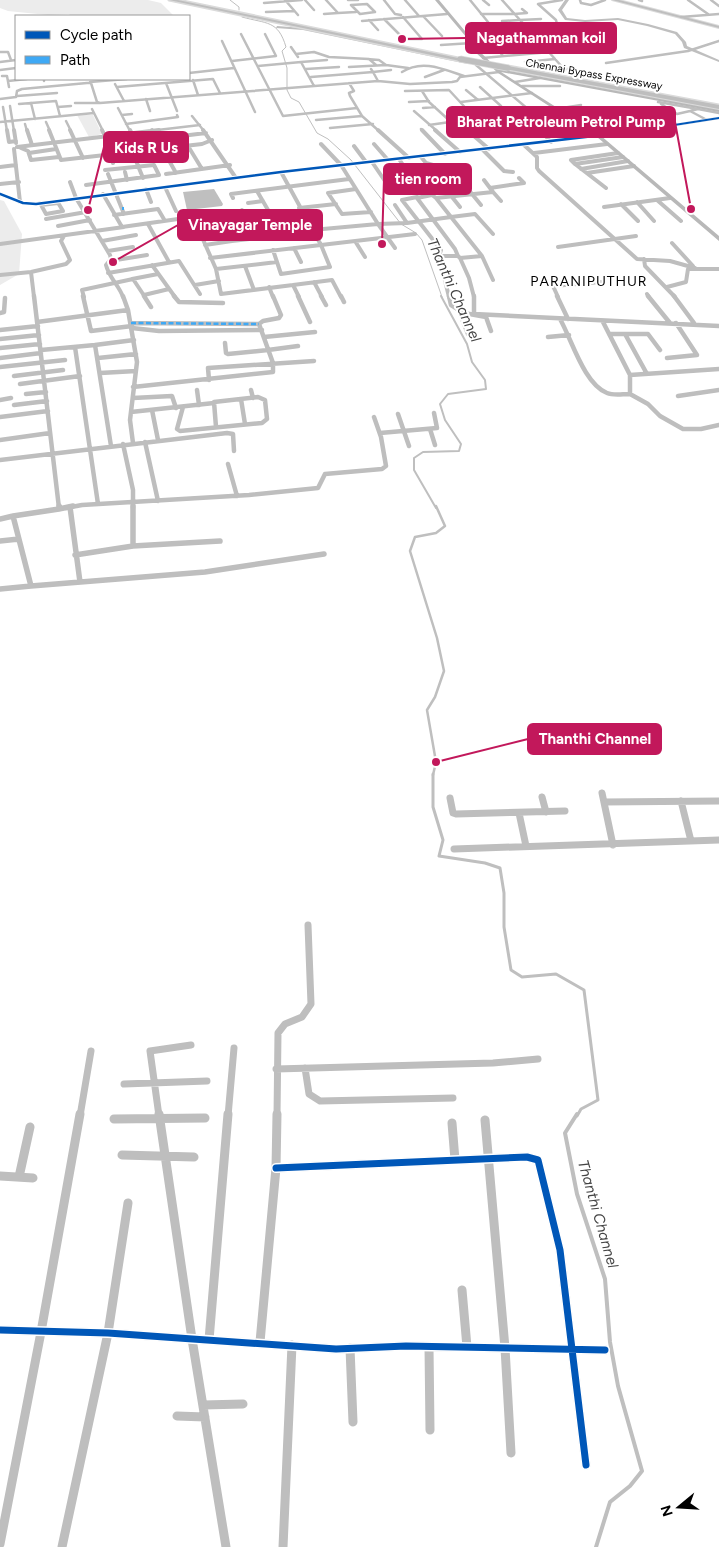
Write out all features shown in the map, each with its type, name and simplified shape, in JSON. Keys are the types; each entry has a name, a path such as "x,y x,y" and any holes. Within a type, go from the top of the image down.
{"highway":[{"name":"Chennai Bypass Expressway","path":"171,0 461,57"},
{"name":"Chennai Bypass Expressway","path":"187,0 508,67 719,106"}],"main road":[{"path":"614,0 719,26"},
{"path":"620,0 682,17"}],"street":[{"path":"266,11 263,1 304,0 314,10"},
{"path":"326,0 338,13"},
{"path":"348,0 358,0"},
{"path":"384,0 396,15 424,16 447,14"},
{"path":"405,0 418,15"},
{"path":"437,0 447,14 468,36 476,51 498,71 598,136 628,160 653,185 719,239"},
{"path":"470,0 488,22"},
{"path":"483,0 489,6"},
{"path":"502,0 565,70 572,69"},
{"path":"510,27 557,25 556,20 538,4 562,0"},
{"path":"580,0 581,3 591,5 605,0"},
{"path":"688,0 708,14"},
{"path":"711,0 719,6"},
{"path":"285,1 298,15"},
{"path":"324,14 375,12 367,4 351,5 356,12"},
{"path":"266,11 291,7"},
{"path":"481,14 527,13 522,9"},
{"path":"266,11 294,11"},
{"path":"682,17 719,14"},
{"path":"362,21 418,15"},
{"path":"424,16 442,36"},
{"path":"384,19 404,39 422,39 403,18"},
{"path":"502,21 541,19"},
{"path":"370,20 378,30"},
{"path":"485,27 490,35"},
{"path":"502,27 524,54"},
{"path":"468,36 562,31"},
{"path":"241,34 283,116 357,108"},
{"path":"232,60 276,55 265,34"},
{"path":"486,36 503,56"},
{"path":"539,40 576,38"},
{"path":"222,41 255,112"},
{"path":"543,45 586,41"},
{"path":"606,63 694,49 719,41"},
{"path":"441,45 472,43"},
{"path":"714,44 719,46"},
{"path":"291,47 311,77 314,86"},
{"path":"0,52 8,52 11,60"},
{"path":"296,54 314,52 326,57 377,59 386,65"},
{"path":"483,58 550,52"},
{"path":"367,59 376,65"},
{"path":"525,62 555,59"},
{"path":"0,62 15,60"},
{"path":"258,66 327,60"},
{"path":"201,65 204,71"},
{"path":"350,67 386,65 408,68 427,65 464,76"},
{"path":"476,65 549,126 605,121"},
{"path":"368,66 378,81"},
{"path":"306,69 339,67"},
{"path":"0,70 15,68"},
{"path":"190,73 234,68"},
{"path":"402,72 408,68"},
{"path":"311,77 391,70"},
{"path":"425,77 444,70"},
{"path":"75,103 198,96 378,81 410,84 452,82 464,76 498,71 719,114"},
{"path":"357,74 361,79"},
{"path":"2,76 7,76 9,87"},
{"path":"515,82 540,78"},
{"path":"117,87 214,79 220,93"},
{"path":"8,81 15,80"},
{"path":"22,80 25,89"},
{"path":"67,80 69,84"},
{"path":"17,96 17,91 25,89 113,80 124,101"},
{"path":"193,80 198,96"},
{"path":"90,82 97,102 100,103"},
{"path":"166,83 178,111"},
{"path":"349,84 354,91 349,93 350,96 362,116 374,124 409,158"},
{"path":"522,86 536,84 542,87 560,86"},
{"path":"480,87 501,106"},
{"path":"411,95 449,90 473,116"},
{"path":"466,90 478,100"},
{"path":"405,91 423,93 451,122"},
{"path":"1,100 17,96 57,93"},
{"path":"461,102 532,94"},
{"path":"146,99 150,111"},
{"path":"409,102 429,100"},
{"path":"19,104 56,101 60,116"},
{"path":"698,109 677,114 658,102 698,109 719,114"},
{"path":"31,103 35,119"},
{"path":"556,109 581,105"},
{"path":"10,106 16,141 16,165 20,202"},
{"path":"58,107 71,106"},
{"path":"423,108 435,107"},
{"path":"118,108 139,148"},
{"path":"2,109 9,142 16,141"},
{"path":"92,109 114,155"},
{"path":"492,114 528,110"},
{"path":"414,111 460,152"},
{"path":"690,111 706,119"},
{"path":"0,122 94,113"},
{"path":"433,114 442,113"},
{"path":"122,115 132,114"},
{"path":"0,194 20,202 40,204 58,202 116,192 678,126 719,114"},
{"path":"126,124 178,117 177,115"},
{"path":"192,116 230,165 236,178"},
{"path":"316,120 362,116"},
{"path":"66,121 82,158"},
{"path":"429,125 457,121 489,149"},
{"path":"46,122 61,160 204,144 212,140"},
{"path":"25,124 32,145"},
{"path":"330,128 374,124"},
{"path":"15,148 200,125"},
{"path":"537,128 551,142"},
{"path":"421,129 445,154"},
{"path":"152,130 176,172"},
{"path":"157,139 206,133"},
{"path":"321,144 341,165 395,248"},
{"path":"374,144 388,160"},
{"path":"534,153 607,144"},
{"path":"524,145 539,159 537,168 539,171 637,259 675,262 695,268 719,269"},
{"path":"188,146 202,169"},
{"path":"354,146 389,187"},
{"path":"15,148 27,150 31,160 60,157"},
{"path":"29,153 56,150"},
{"path":"483,150 504,171 513,172"},
{"path":"606,188 571,160 618,152"},
{"path":"109,155 113,163"},
{"path":"421,157 426,164 432,165 446,182 444,187"},
{"path":"575,164 623,157"},
{"path":"143,178 135,158 152,158"},
{"path":"399,159 415,182"},
{"path":"581,168 628,160"},
{"path":"0,167 16,165"},
{"path":"86,185 159,175 154,165 105,170"},
{"path":"166,174 230,165"},
{"path":"586,173 634,166"},
{"path":"125,172 128,180"},
{"path":"273,250 281,274 329,268 321,245 288,188 281,172"},
{"path":"108,174 124,214"},
{"path":"490,188 524,183 519,178"},
{"path":"233,198 231,194 349,179"},
{"path":"484,180 502,201"},
{"path":"0,184 19,182"},
{"path":"70,182 76,198 108,251 111,258 110,261"},
{"path":"463,183 482,205"},
{"path":"165,187 176,211"},
{"path":"388,192 444,187"},
{"path":"444,187 460,207"},
{"path":"146,189 151,202"},
{"path":"356,189 328,192 342,214 371,212"},
{"path":"257,191 274,222"},
{"path":"436,198 493,192"},
{"path":"103,194 120,225 124,227"},
{"path":"468,334 459,311 452,305 439,256 441,250 402,200 432,195 436,198 482,256 493,280"},
{"path":"417,197 459,257 470,278 474,294 474,314"},
{"path":"604,207 670,198"},
{"path":"657,200 681,220"},
{"path":"248,203 263,201"},
{"path":"40,204 46,214 63,212 58,202"},
{"path":"637,202 654,221"},
{"path":"299,208 336,204"},
{"path":"622,204 638,221"},
{"path":"395,205 407,222"},
{"path":"114,215 159,209 165,221"},
{"path":"242,210 246,225"},
{"path":"46,219 86,212"},
{"path":"223,214 232,241"},
{"path":"205,245 313,231 475,214 493,234"},
{"path":"0,244 185,218 194,219 216,269 224,311"},
{"path":"226,227 306,219"},
{"path":"58,226 90,220"},
{"path":"148,224 169,262"},
{"path":"713,234 719,233"},
{"path":"210,258 415,234"},
{"path":"102,241 136,235"},
{"path":"0,276 60,266 70,260 62,241 64,236"},
{"path":"558,247 636,236"},
{"path":"355,241 365,257"},
{"path":"672,243 695,268"},
{"path":"108,251 133,247"},
{"path":"294,248 301,262"},
{"path":"133,443 130,420 136,371 134,340 122,291 108,273 106,264 110,261 147,255"},
{"path":"439,256 482,256"},
{"path":"644,260 645,266 667,287 694,323"},
{"path":"108,273 180,261 200,294"},
{"path":"216,269 277,262"},
{"path":"152,265 179,302 223,303"},
{"path":"245,266 254,290"},
{"path":"667,287 686,282 687,270 695,268"},
{"path":"31,272 59,509"},
{"path":"158,274 82,290 89,329 91,331 131,326 260,324 263,321 279,318 281,315 269,288"},
{"path":"132,279 152,307"},
{"path":"221,294 332,280 344,302"},
{"path":"194,285 219,281"},
{"path":"314,282 326,305"},
{"path":"568,319 553,286 601,282"},
{"path":"293,284 310,322"},
{"path":"144,295 169,289"},
{"path":"647,294 670,323"},
{"path":"0,313 4,312 5,298"},
{"path":"0,330 128,310"},
{"path":"459,311 486,317 491,331"},
{"path":"474,314 603,322 694,323 719,326"},
{"path":"560,319 580,362 594,383 607,393 630,394 648,404 660,416 684,429 701,429 719,425"},
{"path":"603,322 630,375 630,394"},
{"path":"218,324 218,331"},
{"path":"133,388 272,373 274,371 273,363 260,324"},
{"path":"667,358 697,355 676,324"},
{"path":"131,326 159,331 262,330"},
{"path":"264,337 316,332"},
{"path":"609,334 648,334 660,350"},
{"path":"626,334 647,374"},
{"path":"0,339 39,335"},
{"path":"548,337 569,335"},
{"path":"0,358 134,340"},
{"path":"225,343 226,353 228,354 298,346"},
{"path":"0,348 40,344"},
{"path":"95,345 111,446"},
{"path":"75,347 98,504"},
{"path":"98,358 136,354"},
{"path":"0,367 65,360"},
{"path":"209,380 208,368 314,361"},
{"path":"630,375 719,369"},
{"path":"14,376 63,370"},
{"path":"100,373 136,371"},
{"path":"20,384 80,376"},
{"path":"248,376 250,382"},
{"path":"197,390 199,405"},
{"path":"251,390 253,398"},
{"path":"678,396 719,390"},
{"path":"26,394 46,392"},
{"path":"132,398 172,396 176,408"},
{"path":"0,400 11,398"},
{"path":"131,412 214,403 219,400 260,398 265,400 268,419 262,423 178,430 183,407"},
{"path":"241,399 245,424"},
{"path":"14,405 47,401"},
{"path":"214,403 216,427"},
{"path":"152,410 158,440"},
{"path":"0,417 48,411"},
{"path":"398,414 409,446"},
{"path":"380,433 437,428 434,414"},
{"path":"0,518 98,504 236,496 318,488 325,474 385,468 387,462 374,417"},
{"path":"430,429 435,444"},
{"path":"0,440 50,433"},
{"path":"0,460 123,444 232,433 234,451"},
{"path":"145,442 158,501"},
{"path":"123,444 133,490 133,546"},
{"path":"228,464 236,496"},
{"path":"70,507 80,582"},
{"path":"13,516 31,586"},
{"path":"0,540 18,539"},
{"path":"75,555 133,546 220,541"},
{"path":"0,589 205,572 324,554"},
{"path":"602,793 613,844"},
{"path":"542,797 546,812"},
{"path":"450,798 452,813 456,814 565,811"},
{"path":"681,801 691,841"},
{"path":"604,802 719,801"},
{"path":"519,812 526,846"},
{"path":"454,849 719,840"},
{"path":"260,1342 276,1168 278,1033 285,1024 302,1017 311,1004 308,925"},
{"path":"190,1045 150,1051 192,1339 226,1547"},
{"path":"209,1340 234,1048"},
{"path":"0,1544 42,1332 91,1051"},
{"path":"276,1069 493,1063 538,1059"},
{"path":"305,1068 309,1094 320,1100 453,1098"},
{"path":"124,1084 208,1081"},
{"path":"114,1119 205,1118"},
{"path":"485,1120 505,1348 511,1453"},
{"path":"452,1123 455,1160"},
{"path":"19,1177 30,1128"},
{"path":"122,1155 194,1158"},
{"path":"276,1168 488,1158 532,1157 538,1160 560,1250 586,1465"},
{"path":"0,1176 33,1178"},
{"path":"62,1547 108,1333 128,1203"},
{"path":"462,1290 467,1347"},
{"path":"0,1330 108,1333 350,1348 467,1347 604,1350"},
{"path":"284,1547 292,1345"},
{"path":"429,1347 430,1430"},
{"path":"350,1348 352,1422"},
{"path":"203,1405 243,1404"},
{"path":"177,1416 205,1417"}],"shaded area":[{"path":"0,0 148,0 161,3 173,15 48,15 8,11 0,8"},
{"path":"77,115 93,115 102,134 89,137"},
{"path":"214,189 223,204 222,206 187,210 183,192"},
{"path":"0,200 4,201 22,234 19,274 0,285"}],"waterway":[{"name":"Thanthi Channel","path":"230,0 239,7 239,10"},
{"path":"567,0 560,10 566,19 585,21 618,19 648,25 676,33 684,42 685,47 719,61"},
{"name":"Thanthi Channel","path":"242,17 270,24 279,32 286,47 282,51 287,68 287,90 291,98 299,102 317,133 328,139 351,160 401,224 416,233 422,240 442,297"},
{"path":"277,27 303,29 468,63"},
{"name":"Thanthi Channel","path":"436,508 414,470 414,458 423,452 459,451 461,444 445,420 440,404 448,394 486,389 485,380 472,362 467,344 441,296"},
{"name":"Thanthi Channel","path":"433,775 436,762 427,710 435,697 444,671 437,638 410,551 415,537 436,533 445,526 436,506"},
{"name":"Thanthi Channel","path":"433,775 433,807 443,840 439,856 485,863 500,868 504,893 504,927 511,970 522,977 556,974 584,990 598,1100 581,1109 577,1116"},
{"name":"Thanthi Channel","path":"577,1114 565,1133 577,1194 605,1279 610,1342 618,1386 642,1471 630,1486 610,1502 596,1547"}],"marked path":[{"path":"131,323 259,324"}],"cycle path":[{"path":"0,194 23,203 36,204 281,172 670,127 719,118"},
{"path":"276,1168 527,1157 538,1160 560,1250 586,1465"},
{"path":"0,1330 108,1333 336,1349 406,1346 605,1350"}],"place":[{"name":"Nagathamman koil","path":"402,39"},
{"name":"Bharat Petroleum Petrol Pump","path":"691,209"},
{"name":"Kids R Us","path":"88,210"},
{"name":"tien room","path":"382,244"},
{"name":"Vinayagar Temple","path":"113,262"},
{"name":"Thanthi Channel","path":"436,762"}],"district":[{"name":"PARANIPUTHUR","path":"589,281"}]}
